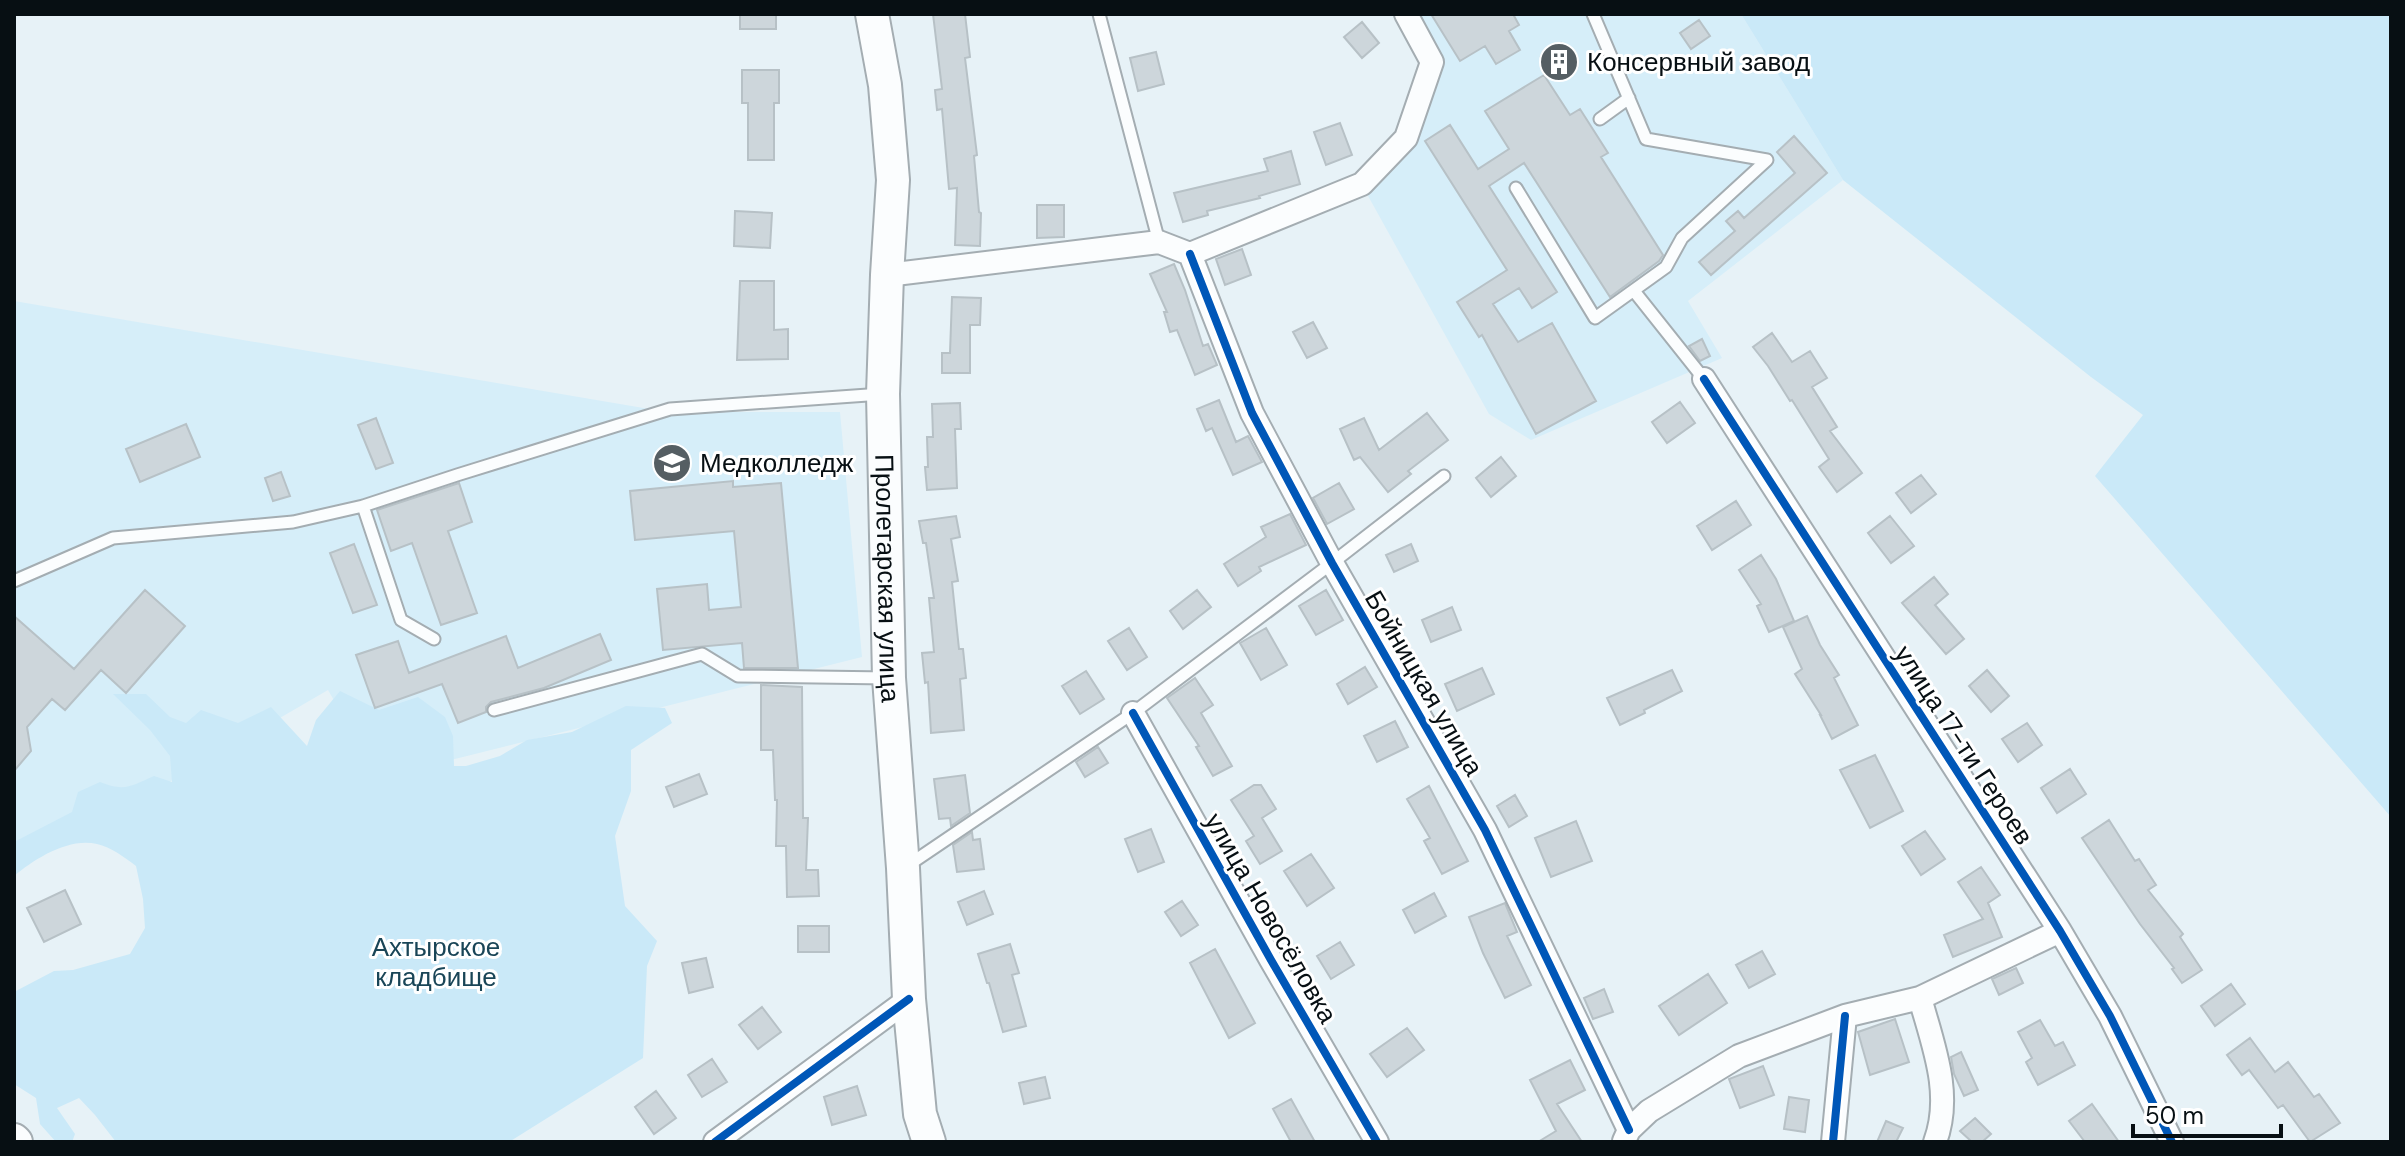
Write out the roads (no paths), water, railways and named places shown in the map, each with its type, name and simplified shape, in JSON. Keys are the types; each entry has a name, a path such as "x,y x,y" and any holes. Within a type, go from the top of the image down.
{"main road":[{"name":"Пролетарская улица","path":"872,14 885,85 893,180 883,394 889,678 909,999 920,1114 929,1142"}],"street":[{"path":"887,275 1159,242 1190,254 1362,184 1406,138 1432,62 1406,14"},
{"name":"Бойницкая улица","path":"1190,254 1252,413 1332,563 1485,830 1626,1136"},
{"name":"улица 17-ти Героев","path":"1704,379 2060,931 2110,1016 2172,1142"},
{"name":"улица Новосёловка","path":"1133,713 1377,1142"},
{"path":"1626,1136 1649,1111 1739,1056 1845,1016 1920,998 2060,931"},
{"path":"1920,998 1942,1074 1941,1126 1935,1142"},
{"path":"715,1142 909,999"},
{"path":"1833,1142 1845,1016"}],"lane":[{"path":"1099,14 1159,242"},
{"path":"1516,188 1595,318 1666,267 1682,238 1767,160 1646,139 1593,14"},
{"path":"1600,119 1629,98"},
{"path":"1634,291 1704,379"},
{"path":"14,581 113,538 293,522 363,506 670,409 883,394"},
{"path":"903,868 1133,713 1444,476"},
{"path":"363,506 401,620 434,639"},
{"path":"494,710 702,654 738,676 889,678"}],"place":[{"name":"Консервный завод","path":"1559,62"},
{"name":"Медколледж","path":"672,463"}],"park label":[{"name":"Ахтырское кладбище","path":"436,962"}]}
